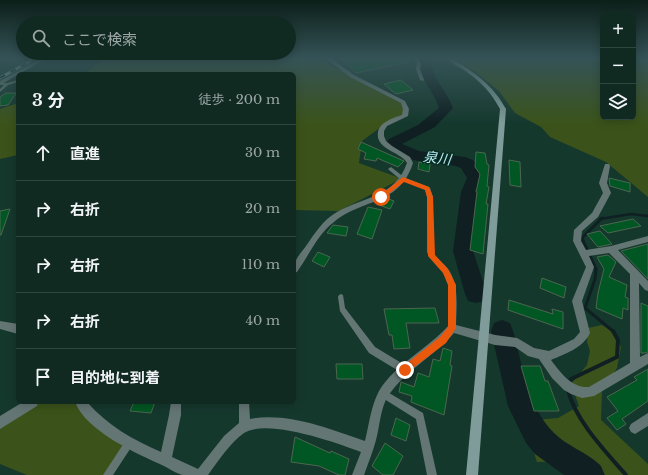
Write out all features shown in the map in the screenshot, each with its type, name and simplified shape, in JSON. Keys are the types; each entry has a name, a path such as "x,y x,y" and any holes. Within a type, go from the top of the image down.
{"street":[{"path":"296,266 329,222 343,212 381,197 403,179 410,163 408,158 388,148 381,140 379,133 381,127 391,120 405,116 407,111 406,106 403,102 361,80"},
{"path":"472,475 489,338 503,109 492,89 483,80"},
{"path":"358,475 368,448 379,404 384,394 405,370 443,340 452,328 489,338 517,343 532,353 550,356 577,342 585,333 577,301 590,267 587,253 577,241 578,230 595,215 607,194 603,183 607,166"},
{"path":"587,253 611,250 648,239"},
{"path":"611,250 648,287"},
{"path":"634,273 634,366"},
{"path":"0,325 16,329"},
{"path":"541,354 561,382 585,393 590,392 648,358"},
{"path":"0,423 30,404"},
{"path":"81,404 89,415 129,443 197,475"},
{"path":"165,460 175,415 176,404"},
{"path":"244,404 245,426"},
{"path":"634,428 648,419"},
{"path":"201,475 219,449 245,426 260,423 325,433 368,448"}],"lane":[{"path":"0,84 16,82"},
{"path":"0,91 7,84"},
{"path":"391,169 403,179 427,188 430,197 430,252 431,256 445,271 452,285 452,328"},
{"path":"341,297 342,309 372,350 405,370"},
{"path":"384,394 420,416 432,475"},
{"path":"108,475 129,443"}],"green space":[{"path":"296,80 359,80 405,105 405,116 381,127 362,141 359,163 397,177 399,180 339,211 296,210"},
{"path":"486,80 600,80 600,120 636,120 636,80 648,80 648,197 606,162 550,137 541,127 515,113 499,91"},
{"path":"16,104 16,155 0,159 0,109"},
{"path":"602,325 613,332 621,347 617,368 602,391 601,420 648,464 648,475 597,475 569,461 537,462 524,421 558,418 579,406 571,384 587,365 590,351 587,342 588,328"},
{"path":"30,404 75,404 125,448 107,475 27,475 0,464 0,427"}],"building":[{"path":"401,80 413,90 396,94 384,84"},
{"path":"6,93 16,93 8,105 0,106 0,97"},
{"path":"361,142 404,161 398,167 377,158 376,161 364,159 366,153 358,149"},
{"path":"476,152 485,153 487,164 489,165 487,186 489,187 486,204 488,204 483,254 470,250 476,192 480,174 475,167"},
{"path":"509,160 520,162 521,187 510,185"},
{"path":"419,162 430,164 429,172 418,169"},
{"path":"609,178 630,183 630,192 610,186"},
{"path":"386,198 394,201 390,209 379,205"},
{"path":"368,207 382,210 372,239 357,234"},
{"path":"10,209 1,235 0,235 0,211"},
{"path":"633,219 641,226 608,233 600,226"},
{"path":"333,225 348,227 346,236 327,233"},
{"path":"600,231 612,244 598,247 587,234"},
{"path":"648,244 648,279 621,251"},
{"path":"318,252 330,257 324,267 312,261"},
{"path":"608,255 616,262 609,277 627,285 625,297 628,298 628,310 623,308 622,319 596,308 604,269 597,257"},
{"path":"542,278 566,287 564,298 540,288"},
{"path":"509,300 553,314 552,309 563,312 563,329 508,310"},
{"path":"641,303 648,306 648,352 644,353 641,353"},
{"path":"435,308 439,323 406,323 410,348 394,349 392,335 389,335 384,309"},
{"path":"443,348 452,351 450,365 452,366 444,415 411,402 412,396 399,392 401,382 414,387 418,373 429,377 433,359 440,361"},
{"path":"336,364 362,364 363,379 337,379"},
{"path":"521,366 540,366 545,381 548,381 559,411 534,411"},
{"path":"648,369 648,401 622,419 626,424 617,430 607,418 618,411 607,397 637,380 634,377"},
{"path":"133,404 154,404 151,413 130,411"},
{"path":"396,418 410,425 406,441 391,435"},
{"path":"295,437 330,453 331,451 349,459 345,475 339,475 319,466 291,462"},
{"path":"385,443 403,456 393,475 383,475 372,466"}],"waterway":[{"name":"泉川","path":"431,80 441,95 446,108 442,114 430,124 394,142 395,147 417,156 459,161 467,164 473,171 475,178 470,192 463,251 476,294"},
{"path":"601,219 631,214 648,216"},
{"path":"601,219 582,238 596,269 595,279 585,308 613,331"},
{"name":"泉川","path":"502,331 516,391 527,420 535,433 545,444 590,475"},
{"path":"568,384 571,379 617,357 618,340 613,331"},
{"path":"568,390 577,413 584,424 626,475"}],"route":[{"path":"381,197 403,179 427,188 430,197 431,256 445,271 452,285 452,328 443,340 405,370"}]}
